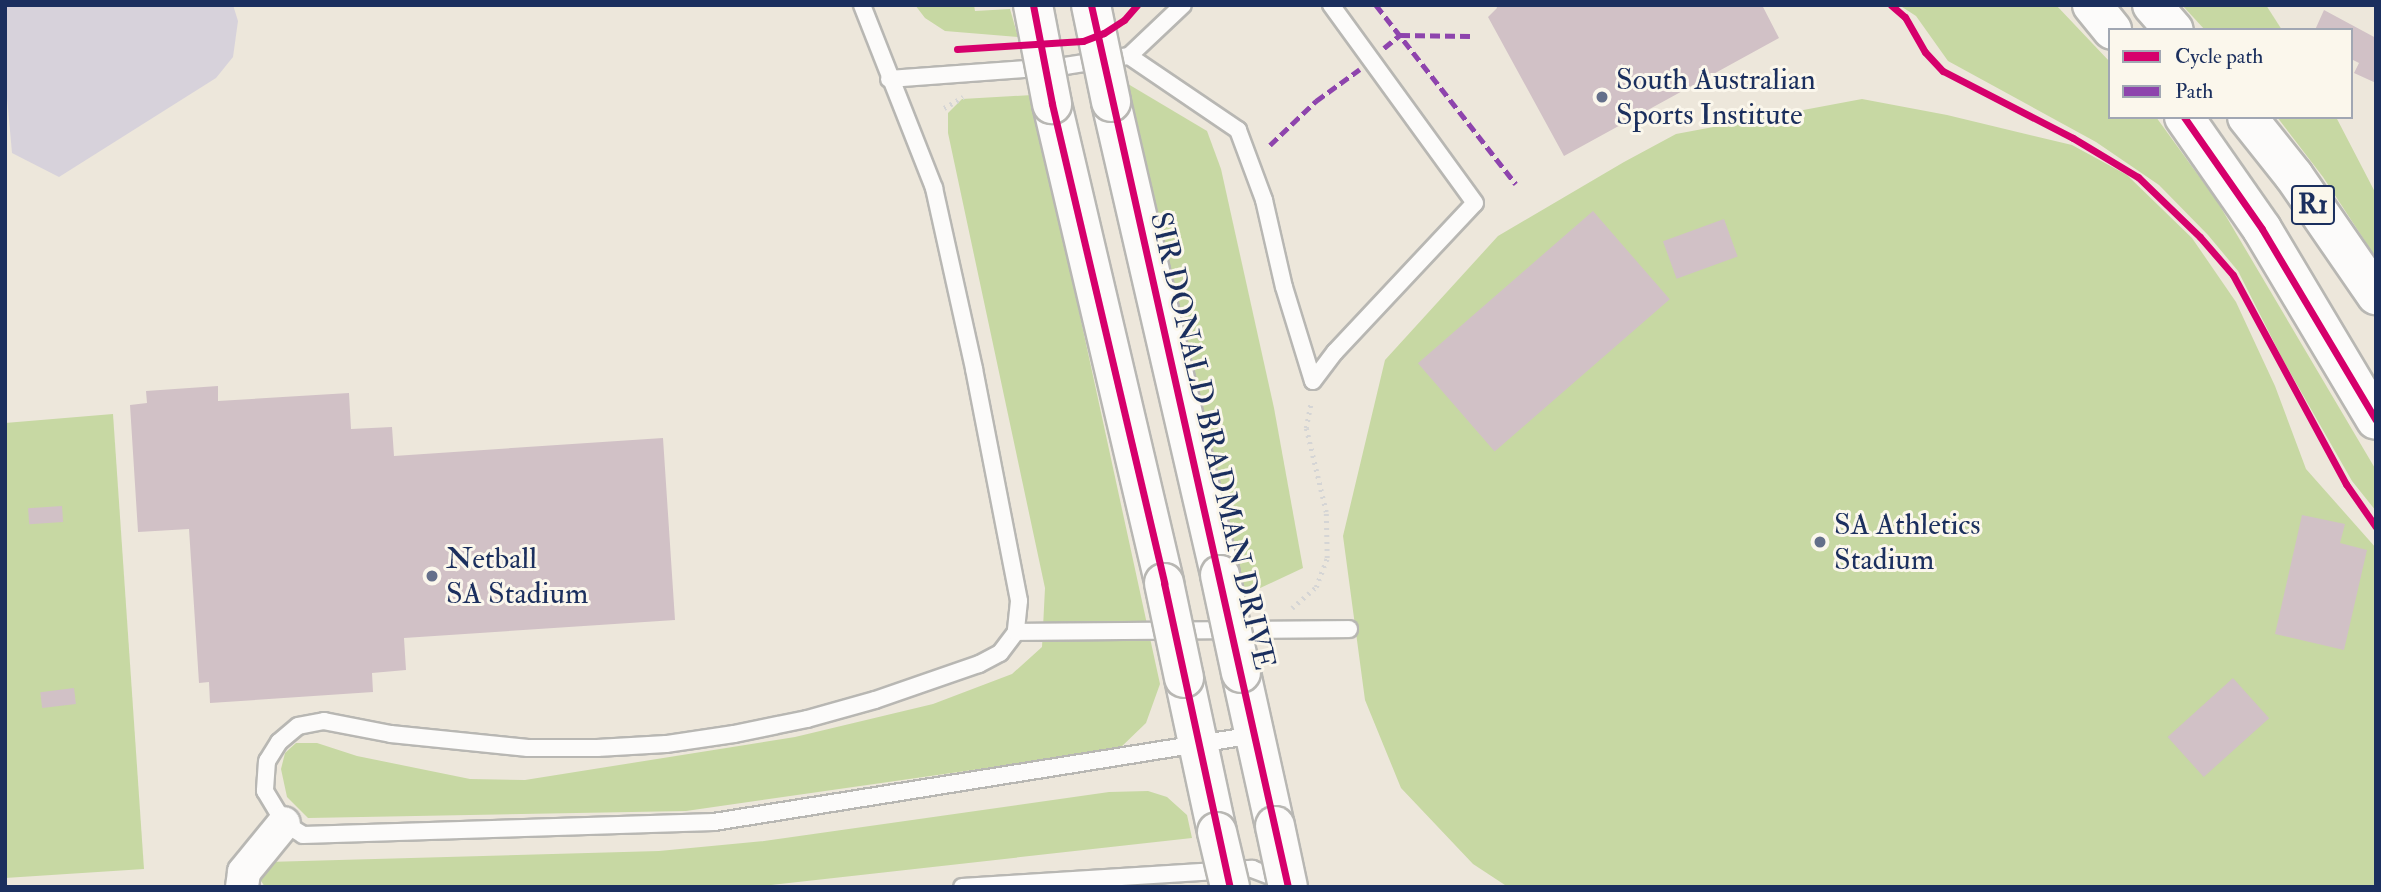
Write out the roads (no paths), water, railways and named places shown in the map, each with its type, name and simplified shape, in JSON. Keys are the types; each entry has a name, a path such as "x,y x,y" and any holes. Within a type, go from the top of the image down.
{"main road":[{"path":"1033,5 1052,104 1164,583 1230,887"},
{"name":"SIR DONALD BRADMAN DRIVE","path":"1091,5 1288,887"},
{"path":"2092,5 2110,28"},
{"path":"2152,5 2172,28"},
{"name":"R1","path":"2185,119 2262,229 2376,420"},
{"name":"R1","path":"2249,119 2294,176 2376,295"}],"street":[{"path":"242,887 244,872 284,823"}],"lane":[{"path":"862,5 934,188 974,369 1019,601 1016,632 1000,653 979,664 875,700 795,722 666,744 528,748 391,734 324,721 298,726 279,742 267,761 265,791 284,823 303,835 713,822 1255,735"},
{"path":"889,79 1065,66 1129,57 1183,5"},
{"path":"1129,57 1238,130 1264,200 1284,286 1313,381 1335,352 1475,203 1331,5"},
{"path":"1016,632 1349,629"},
{"path":"962,887 1252,869 1299,887"}],"place":[{"name":"South Australian Sports Institute","path":"1602,97"},
{"name":"SA Athletics Stadium","path":"1820,542"},
{"name":"Netball SA Stadium","path":"432,576"}]}
